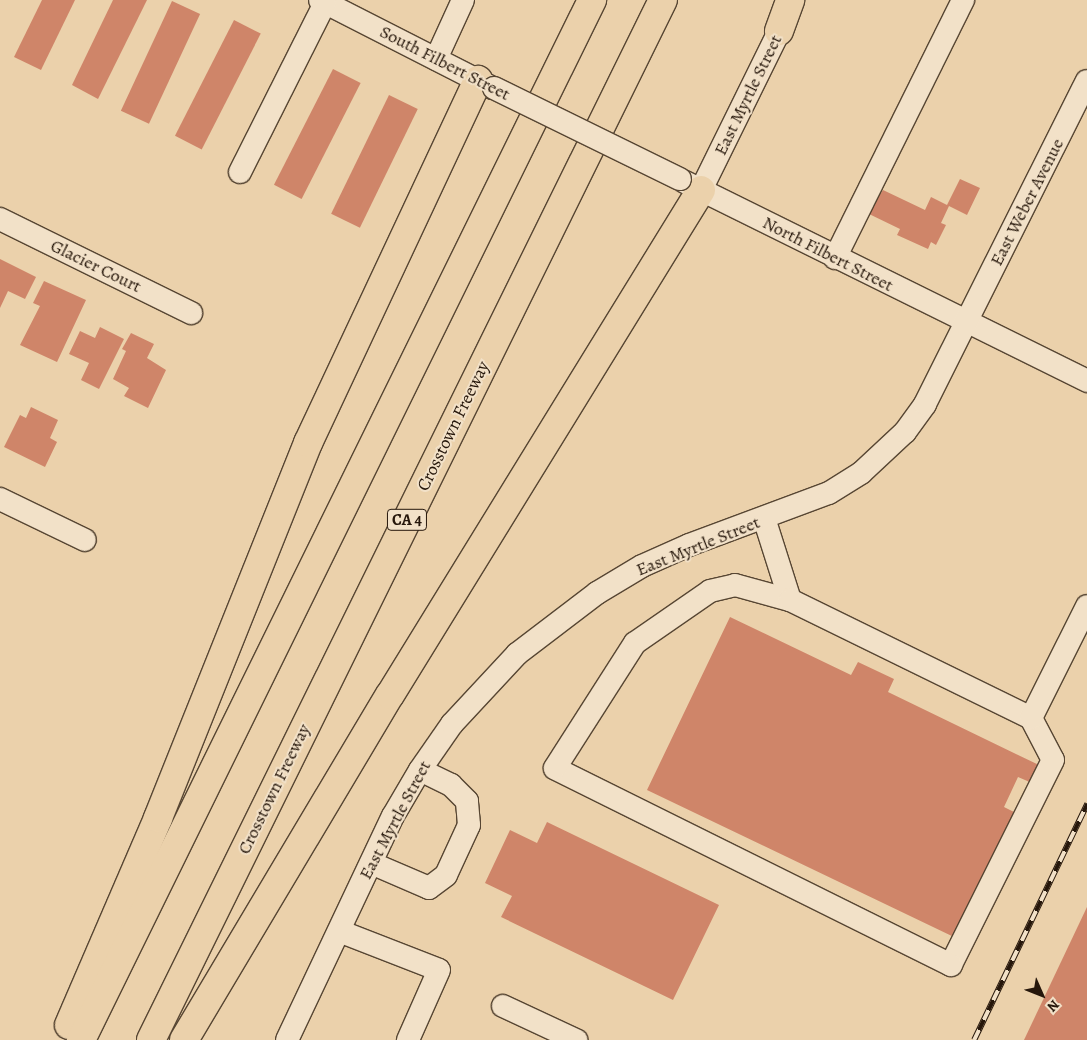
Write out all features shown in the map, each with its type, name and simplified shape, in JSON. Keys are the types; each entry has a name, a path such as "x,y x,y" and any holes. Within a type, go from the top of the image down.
{"highway":[{"path":"81,1040 592,0"},
{"name":"Crosstown Freeway","path":"151,1040 663,0"},
{"path":"779,31 790,0"},
{"path":"63,1040 158,818 308,443 486,84"},
{"path":"184,1040 390,695 690,185"}],"street":[{"path":"436,59 463,0"},
{"name":"East Myrtle Street","path":"690,185 779,31 794,0"},
{"path":"835,258 963,0"},
{"path":"240,172 322,1"},
{"name":"South Filbert Street","path":"322,1 570,126"},
{"name":"East Weber Avenue","path":"966,323 1087,81"},
{"name":"North Filbert Street","path":"570,126 966,323 1087,381"},
{"name":"Glacier Court","path":"0,219 191,313"},
{"name":"East Myrtle Street","path":"287,1040 372,863 420,770 452,724 486,684 554,622 642,566 689,545 829,493 862,473 886,453 925,404 966,323"},
{"path":"0,498 85,540"},
{"path":"764,518 790,600"},
{"path":"735,585 790,600 1031,718 1053,760 951,965 554,768 635,643 688,604 710,591 735,585"},
{"path":"1031,718 1087,606"},
{"path":"372,863 429,888 446,875 469,825 467,801 451,785 420,770"},
{"path":"340,930 439,970 408,1040"},
{"path":"503,1006 576,1040"}],"building":[{"path":"42,0 75,0 41,70 14,57"},
{"path":"113,0 147,0 98,99 72,85"},
{"path":"172,1 200,14 149,124 121,111"},
{"path":"234,20 261,34 202,149 175,136"},
{"path":"333,69 361,83 302,199 274,185"},
{"path":"389,95 418,109 360,228 331,214"},
{"path":"960,179 980,188 967,215 949,206 941,223 946,225 936,245 931,242 928,249 897,235 900,229 867,213 883,190 925,210 931,197 947,205"},
{"path":"0,259 36,277 25,299 8,291 0,308"},
{"path":"44,281 86,300 57,362 20,345 40,306 33,303"},
{"path":"100,327 124,339 99,389 81,380 89,363 69,354 80,331 95,338"},
{"path":"131,333 154,344 147,358 166,370 148,408 124,396 129,388 113,379 126,351 122,349"},
{"path":"31,407 58,420 50,438 57,442 45,467 4,447 20,415 26,418"},
{"path":"730,617 851,675 858,662 894,679 888,692 1041,766 1032,783 1018,777 1004,807 1016,813 956,938 647,790"},
{"path":"547,822 719,905 673,1000 501,917 512,896 485,883 510,830 537,843"},
{"path":"1087,907 1087,1040 1024,1040"}],"railway":[{"path":"974,1040 1087,804"}]}
